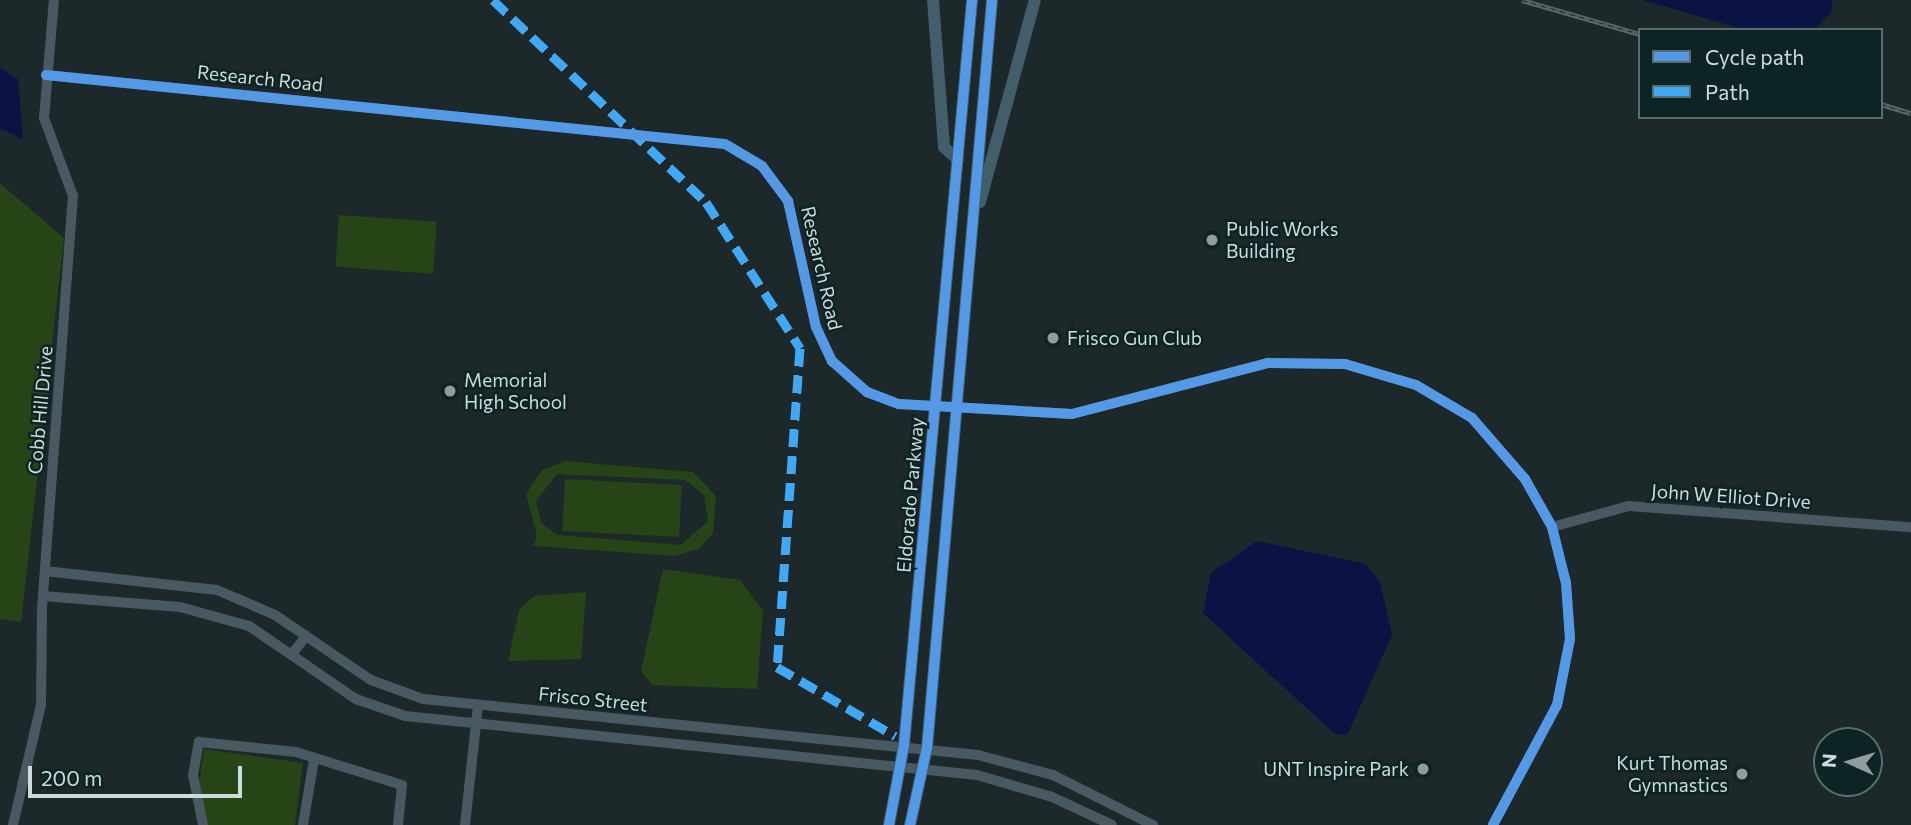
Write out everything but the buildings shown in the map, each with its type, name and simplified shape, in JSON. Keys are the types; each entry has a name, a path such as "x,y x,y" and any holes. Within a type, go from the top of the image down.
{"main road":[{"path":"933,0 944,147 958,160"},
{"name":"Eldorado Parkway","path":"889,825 904,745 972,0"},
{"name":"Eldorado Parkway","path":"910,825 927,748 992,0"},
{"path":"971,237 1035,0"},
{"path":"920,573 941,574"}],"street":[{"name":"Cobb Hill Drive","path":"13,825 41,705 43,596 73,196 44,118 54,0"},
{"name":"Research Road","path":"46,75 725,144 762,166 788,201 816,327 839,369 877,397 936,408 1072,414 1268,363 1345,364 1416,385 1472,418 1525,479 1552,527 1570,639 1557,705 1493,825"},
{"name":"John W Elliot Drive","path":"1552,527 1629,506 1911,527"},
{"name":"Frisco Street","path":"45,571 192,584 251,603 371,680 423,699 927,748 1054,775 1153,825"},
{"name":"Frisco Street","path":"43,596 209,613 249,626 356,699 405,716 475,726 977,775 1052,797 1112,825"},
{"path":"292,653 306,636"},
{"path":"466,825 478,706"},
{"path":"653,744 655,723"},
{"path":"203,825 193,775 200,742 314,759 402,785 398,825"},
{"path":"303,825 314,759"}],"green space":[{"path":"0,183 64,238 21,622 0,619"},
{"path":"339,215 437,222 433,274 335,267"},
{"path":"565,461 693,472 716,496 713,533 700,548 675,556 533,546 537,536 526,494 542,470","holes":["557,474 685,480 704,495 708,521 681,545 557,535 541,522 536,501"]},
{"path":"565,479 682,485 679,537 562,531"},
{"path":"663,569 740,580 763,611 757,689 652,685 641,671"},
{"path":"586,592 581,659 508,661 519,610 534,596"},
{"path":"204,749 303,763 295,825 208,825 199,782"}],"shaded area":[{"path":"1643,0 1832,0 1831,12 1816,28 1739,28"},
{"path":"0,68 18,79 23,139 0,128"},
{"path":"1257,541 1366,564 1380,582 1392,635 1347,735 1335,734 1203,613 1211,573"}],"railway":[{"path":"1522,0 1638,33"},
{"path":"1883,105 1911,113"}],"marked path":[{"path":"493,0 706,202 800,348 777,667 895,736"}],"cycle path":[{"path":"889,825 904,745 972,0"},
{"path":"910,825 927,748 992,0"},
{"path":"46,75 725,144 762,166 788,201 816,327 832,361 867,392 899,404 1072,414 1268,363 1345,364 1416,385 1472,418 1525,479 1552,527 1566,583 1570,639 1557,705 1493,825"}],"place":[{"name":"Public Works Building","path":"1212,240"},
{"name":"Frisco Gun Club","path":"1053,338"},
{"name":"Memorial High School","path":"450,391"},
{"name":"UNT Inspire Park","path":"1423,769"},
{"name":"Kurt Thomas Gymnastics","path":"1742,774"}]}
